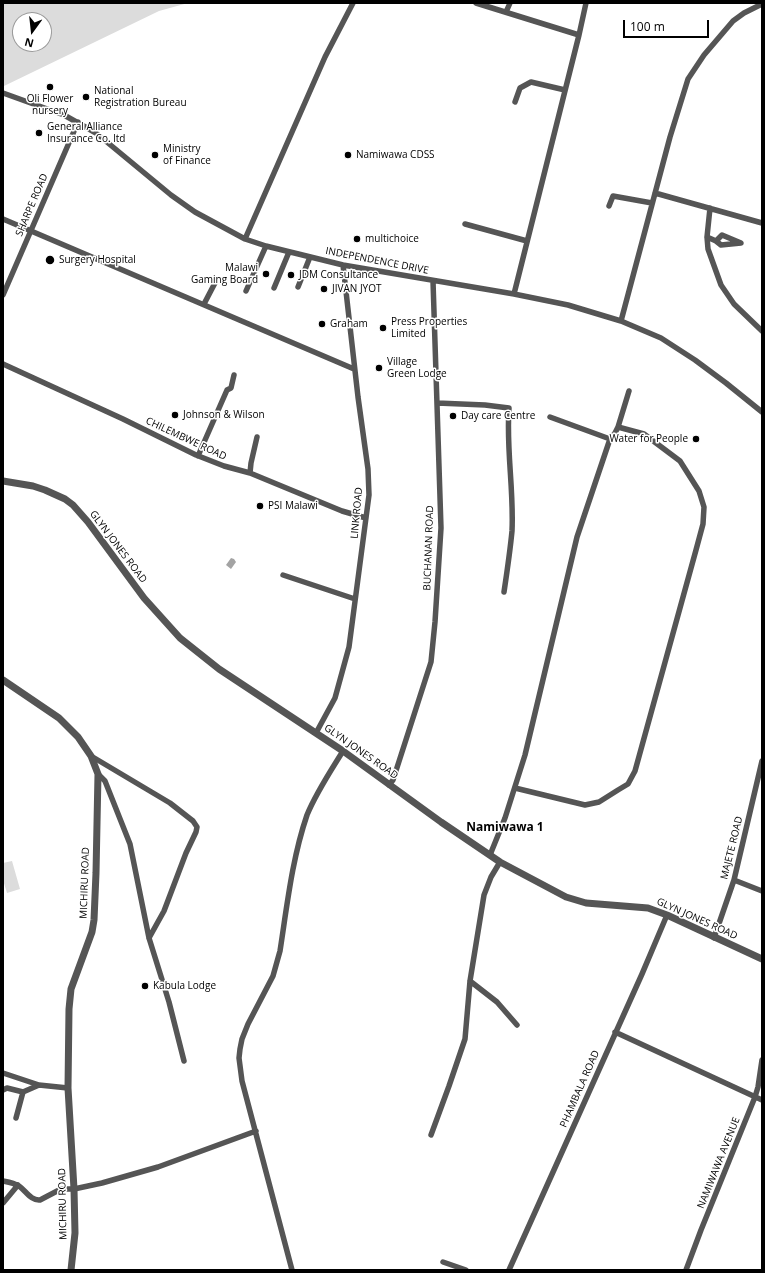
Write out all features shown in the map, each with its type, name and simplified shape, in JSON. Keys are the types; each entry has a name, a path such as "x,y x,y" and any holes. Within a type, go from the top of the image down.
{"street":[{"path":"246,239 325,57 353,3"},
{"path":"476,3 579,35"},
{"path":"506,12 510,3"},
{"path":"514,294 586,3"},
{"path":"621,321 670,137 688,79 704,55 733,21 744,12 762,4"},
{"path":"515,102 520,88 531,82 565,90"},
{"name":"INDEPENDENCE DRIVE","path":"3,93 57,112 78,122 111,144 171,195 195,212 246,239 266,246 343,265 514,294 568,305 621,321 661,338 695,360 762,412"},
{"name":"SHARPE ROAD","path":"3,295 78,122"},
{"path":"655,193 762,222"},
{"path":"609,206 613,196 652,203"},
{"path":"710,208 707,237 708,249 721,285 734,304 762,331"},
{"path":"3,218 354,369"},
{"path":"464,224 527,241"},
{"path":"707,237 716,241"},
{"path":"246,291 266,246"},
{"path":"274,288 289,252"},
{"path":"298,287 310,257"},
{"name":"LINK ROAD","path":"316,733 335,698 349,646 369,495 368,469 354,369 343,265"},
{"path":"204,304 216,281"},
{"name":"BUCHANAN ROAD","path":"389,785 393,780 431,662 435,622 441,528 433,281"},
{"name":"CHILEMBWE ROAD","path":"3,364 123,419 198,456 224,466 250,473 342,511 366,518"},
{"path":"198,456 226,390 231,388 234,375"},
{"path":"490,855 515,788 577,538 610,439 618,428 629,390"},
{"path":"437,403 485,405 509,408 508,429 512,531 504,592"},
{"path":"550,417 610,439"},
{"path":"515,788 585,805 599,802 628,784 635,771 703,524 704,507 699,491 680,461 644,434 618,428"},
{"path":"250,473 257,437"},
{"name":"GLYN JONES ROAD","path":"3,481 33,486 45,490 65,499 73,505 88,522 144,598 180,638 219,670 343,751 441,822 500,862 566,897 586,903 648,908 667,915 762,959"},
{"path":"282,575 355,599"},
{"name":"MICHIRU ROAD","path":"3,680 59,718 78,737 92,756 98,774 97,857 94,920 92,932 76,974 70,997 69,1009 68,1088 75,1233 71,1270"},
{"path":"292,1270 242,1081 239,1058 242,1039 248,1024 273,976 277,963 294,864 308,814 318,792 343,751"},
{"path":"92,756 170,803 193,821 197,826 196,832 186,853 164,911 149,938"},
{"name":"MAJETE ROAD","path":"714,938 734,880 762,762"},
{"path":"98,774 105,782 130,844 149,938 169,1002 184,1061"},
{"path":"431,1135 465,1039 470,981 484,895 491,877 500,862"},
{"path":"734,880 762,891"},
{"name":"PHAMBALA ROAD","path":"509,1270 667,915"},
{"path":"470,981 497,1002 517,1025"},
{"path":"615,1032 762,1100"},
{"name":"NAMIWAWA AVENUE","path":"687,1270 755,1097 762,1060"},
{"path":"3,1073 39,1085 68,1088"},
{"path":"3,1090 11,1088 23,1092 39,1085"},
{"path":"16,1118 23,1092"},
{"path":"3,1180 18,1185 32,1199 40,1200 61,1189 74,1189 114,1180 158,1167 256,1131"},
{"path":"3,1203 18,1185"},
{"path":"443,1262 466,1270"}],"shaded area":[{"path":"3,3 188,3 159,11 4,86"},
{"path":"231,558 236,562 231,569 226,565"},
{"path":"12,861 20,889 7,893 3,880 3,863"}],"place":[{"name":"Oli Flower nursery","path":"50,87"},
{"name":"National Registration Bureau","path":"86,97"},
{"name":"General Alliance Insurance Co. ltd","path":"39,133"},
{"name":"Ministry of Finance","path":"155,155"},
{"name":"Namiwawa CDSS","path":"348,155"},
{"name":"multichoice","path":"357,239"},
{"name":"Surgery Hospital","path":"50,260"},
{"name":"Malawi Gaming Board","path":"266,274"},
{"name":"JDM Consultance","path":"291,275"},
{"name":"JIVAN JYOT","path":"324,289"},
{"name":"Graham","path":"322,324"},
{"name":"Press Properties Limited","path":"383,328"},
{"name":"Village Green Lodge","path":"379,368"},
{"name":"Johnson & Wilson","path":"175,415"},
{"name":"Day care Centre","path":"453,416"},
{"name":"Water for People","path":"696,439"},
{"name":"PSI Malawi","path":"260,506"},
{"name":"Kabula Lodge","path":"145,986"}],"district":[{"name":"Namiwawa 1","path":"505,828"}]}
